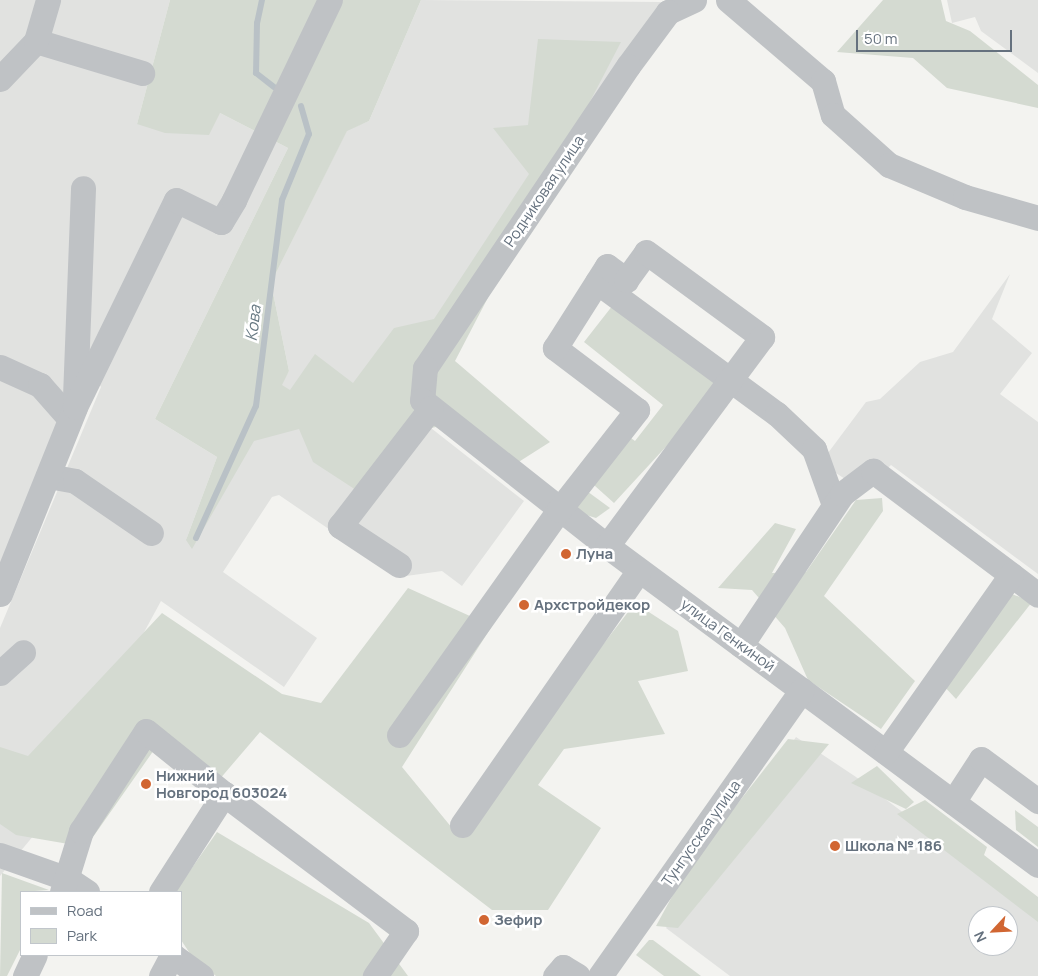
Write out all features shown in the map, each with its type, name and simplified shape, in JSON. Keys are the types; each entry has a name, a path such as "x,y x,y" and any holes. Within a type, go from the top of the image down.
{"street":[{"path":"0,79 36,41 48,0"},
{"path":"0,594 73,413 176,200 221,222 234,200 330,0"},
{"name":"Родниковая улица","path":"427,404 425,368 628,66 668,12 694,0"},
{"path":"728,0 823,81 833,115 889,165 965,198 1038,218"},
{"path":"36,41 142,73"},
{"path":"73,413 84,188"},
{"path":"399,735 560,510 638,410 554,348 607,266 626,280 646,252 762,337 607,546"},
{"path":"597,282 777,414 814,449 834,505"},
{"path":"0,367 40,385 73,413"},
{"path":"399,565 340,526 427,404"},
{"name":"улица Генкиной","path":"427,404 607,546 1038,865"},
{"path":"741,646 842,494 873,471 1038,595"},
{"path":"48,476 75,481 151,533"},
{"path":"462,826 639,570"},
{"path":"886,752 1011,575"},
{"path":"0,673 23,652"},
{"name":"Тунгусская улица","path":"600,976 802,690"},
{"path":"0,855 72,888 82,831 146,731 224,794 406,931 375,976"},
{"path":"953,802 981,759 1038,801"},
{"path":"162,891 224,794"},
{"path":"25,976 35,956"},
{"path":"161,976 171,956"},
{"path":"173,956 201,976"},
{"path":"556,976 563,967 578,976"}],"shaded area":[{"path":"0,0 170,0 137,124 220,113 288,148 155,419 217,457 186,540 289,371 271,283 347,130 369,121 421,0 661,2 410,366 408,410 524,501 462,586 442,571 399,577 279,495 272,497 223,572 317,638 284,687 161,601 34,835 0,876 0,628 101,387 82,357 51,443 0,564"},
{"path":"947,0 1038,0 1038,73 981,31 975,17 952,23"},
{"path":"1010,274 992,319 1032,353 1000,394 1038,422 1038,574 891,465 863,491 827,467 825,457 866,402 880,399 920,362 953,352"},
{"name":"Школа № 186","path":"796,737 856,777 1038,914 1038,976 730,976 666,928"}],"green space":[{"path":"170,0 421,0 369,121 347,131 271,283 289,371 282,385 290,390 315,354 353,383 394,328 434,319 529,174 493,128 528,125 538,39 621,42 455,361 550,442 503,472 436,427 400,434 356,490 313,462 299,429 254,441 192,549 186,540 217,457 155,419 288,148 220,113 209,135 165,133 137,124"},
{"path":"883,0 941,0 946,21 970,31 1038,85 1038,108 947,88 913,58 837,52"},
{"path":"620,296 721,387 614,503 585,477 620,430 635,441 663,405 584,342"},
{"path":"580,486 610,508 596,518 583,514 575,504"},
{"path":"882,498 883,511 824,596 915,681 881,729 808,680 785,628 752,590 718,588 775,523 796,529 772,573 806,572 856,500"},
{"path":"408,588 492,626 402,767 457,834 635,603 678,631 688,671 638,681 665,734 564,749 538,785 601,828 548,910 492,910 260,732 207,794 154,750 86,847 16,835 0,824 0,747 28,756 162,613 282,694 321,703"},
{"path":"1007,592 1032,602 956,699 943,685"},
{"path":"788,739 829,744 678,928 656,926 688,867"},
{"path":"877,766 914,802 906,809 851,783"},
{"path":"925,800 987,847 984,855 1038,897 1038,922 1018,906 897,814"},
{"path":"1015,810 1038,827 1038,847 1016,830"},
{"path":"217,832 369,923 408,976 216,976 193,958 182,942 182,891 176,891"},
{"path":"2,873 49,890 20,891 20,950 7,976 0,976"},
{"path":"649,940 653,940 701,976 664,976 636,955"}],"waterway":[{"name":"Кова","path":"262,0 257,23 256,73 274,87"},
{"name":"Кова","path":"196,538 256,406 282,200 309,134 301,106"}],"place":[{"name":"Луна","path":"566,554"},
{"name":"Архстройдекор","path":"524,605"},
{"name":"Нижний Новгород 603024","path":"146,784"},
{"name":"Школа № 186","path":"835,846"},
{"name":"Зефир","path":"484,920"}]}
